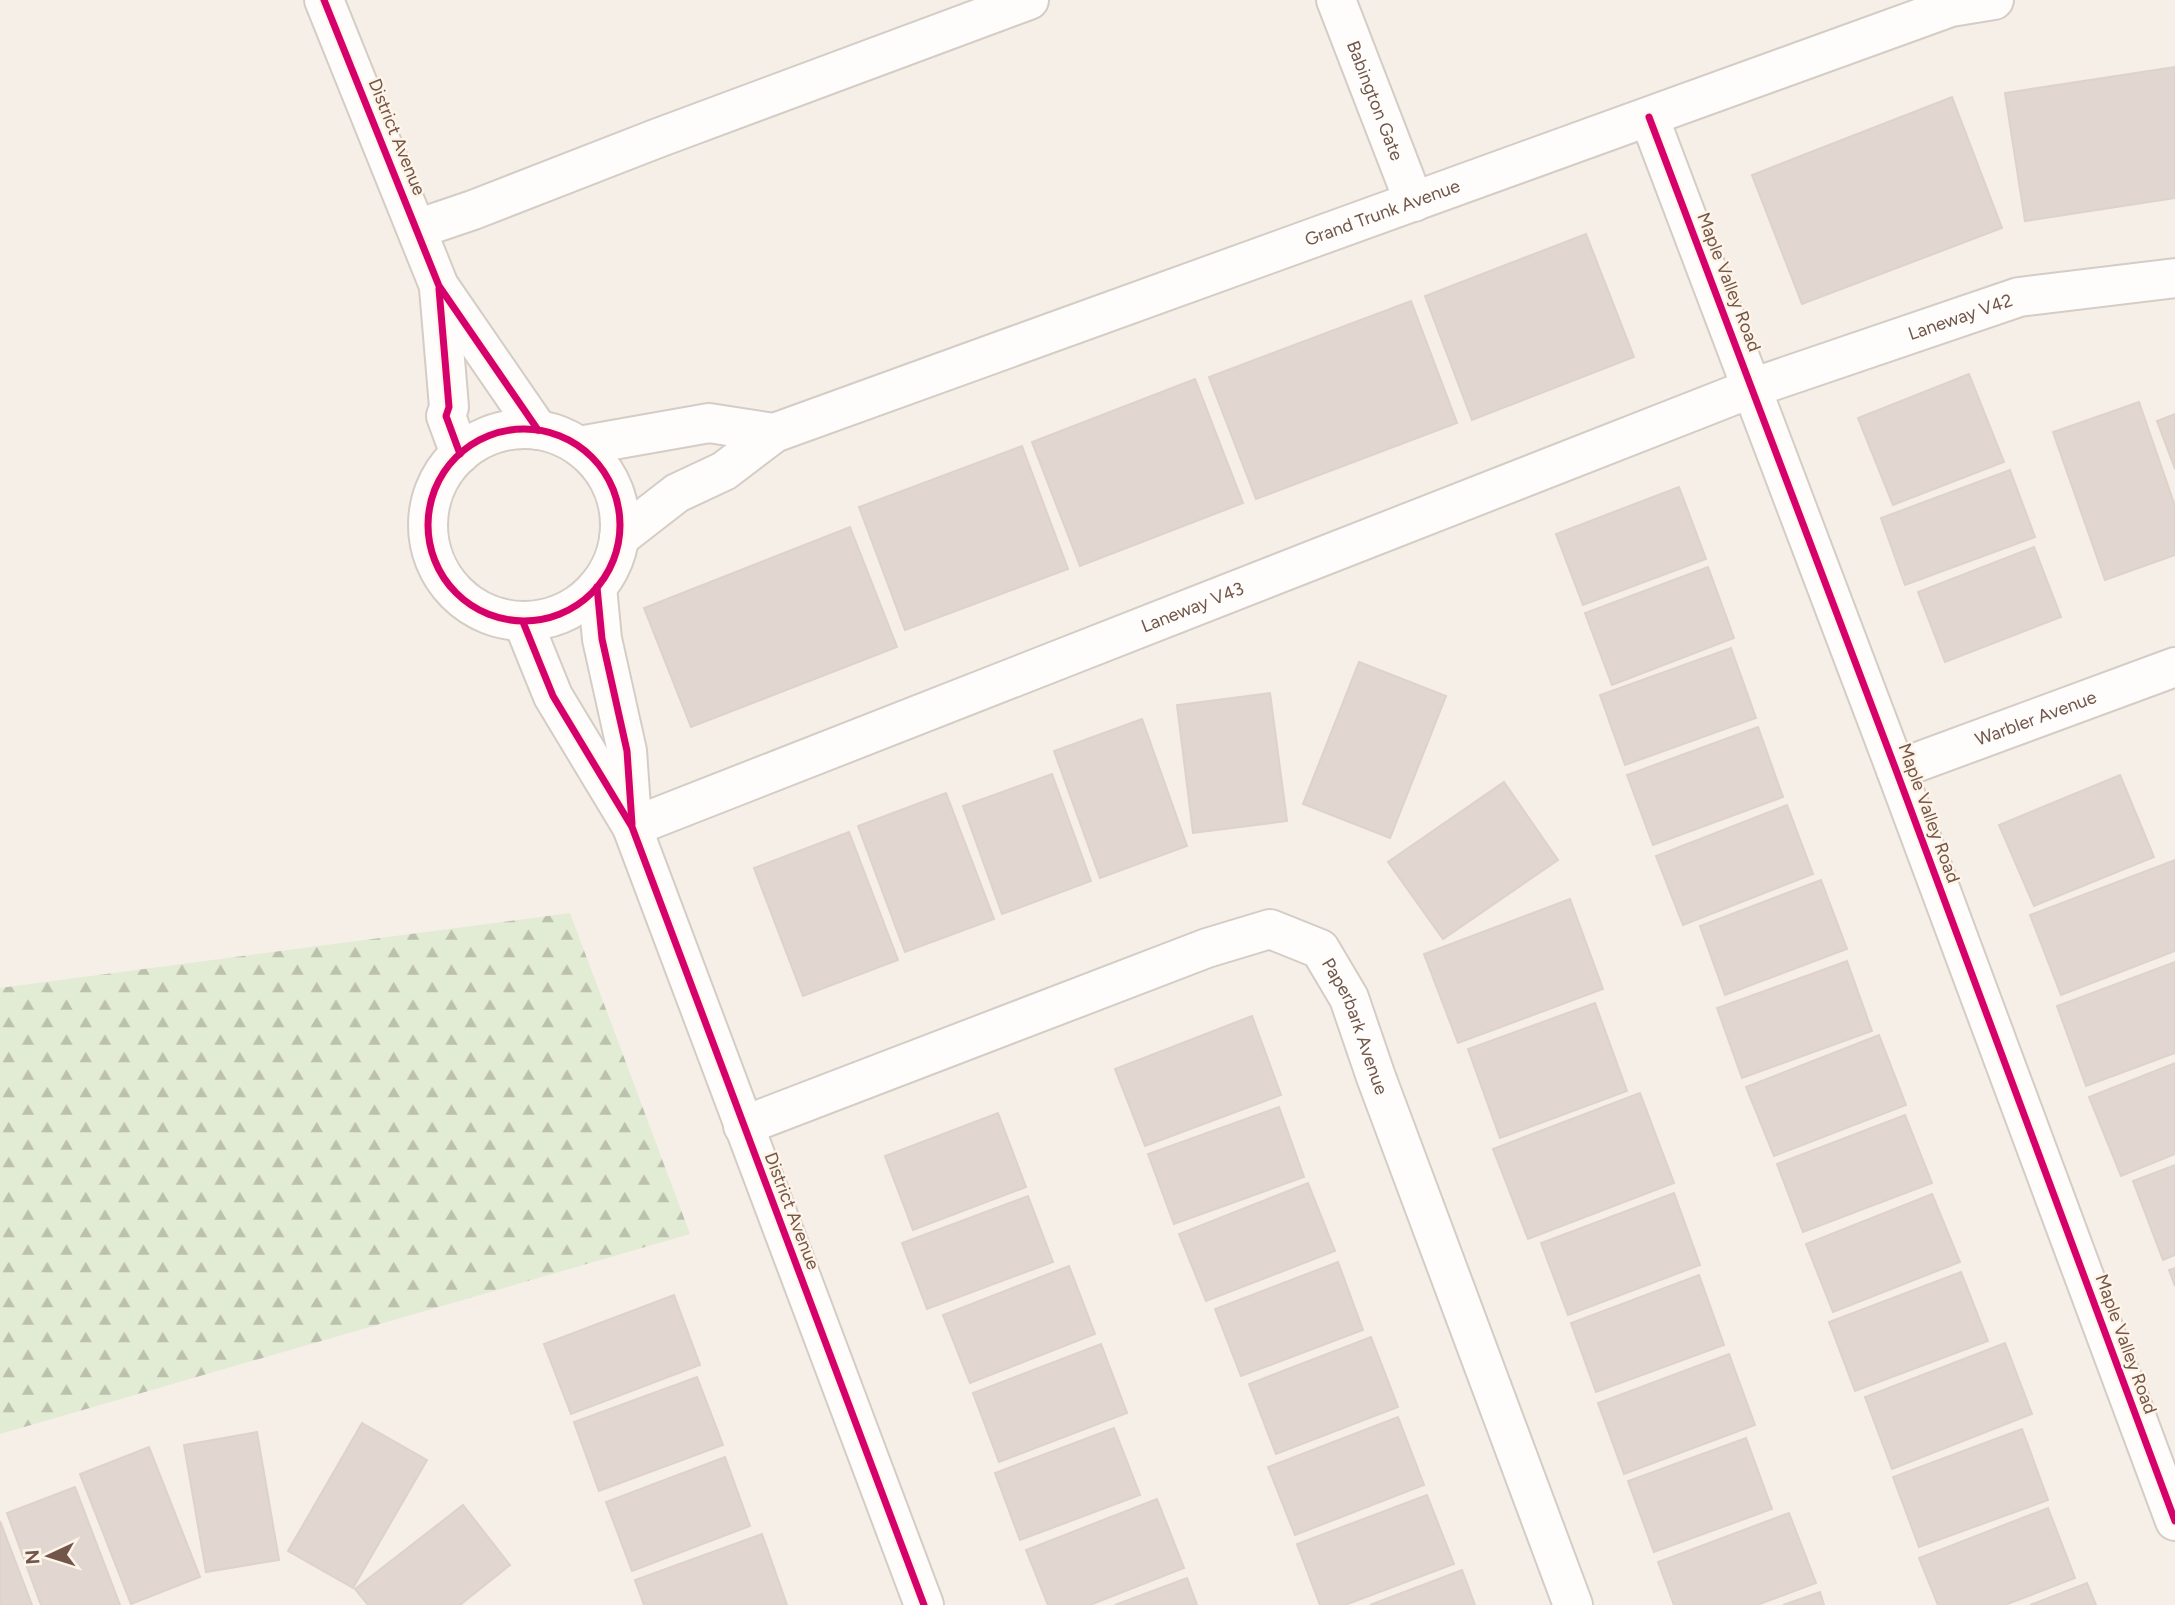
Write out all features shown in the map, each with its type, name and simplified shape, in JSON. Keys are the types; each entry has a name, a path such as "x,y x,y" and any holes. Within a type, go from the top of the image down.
{"street":[{"name":"District Avenue","path":"324,0 439,286 538,430"},
{"path":"417,229 1029,0"},
{"name":"Babington Gate","path":"1336,0 1414,202"},
{"name":"Grand Trunk Avenue","path":"620,538 677,493 724,471 774,433 1649,117 1950,3 1994,0"},
{"name":"Maple Valley Road","path":"1649,117 1896,770 2175,1521"},
{"name":"Laneway V42","path":"1752,388 2019,297 2175,278"},
{"name":"District Avenue","path":"439,286 449,407 446,416 460,454"},
{"name":"Laneway V43","path":"632,827 1752,388"},
{"name":"Grand Trunk Avenue","path":"579,446 709,423 774,433"},
{"path":"510,430 538,430 560,435 579,446 598,464 612,486 619,512 620,538 612,565 597,587 576,606 551,618 523,622 498,618 473,607 452,590 438,567 429,538 429,507 441,478 460,454 483,438 510,430"},
{"name":"District Avenue","path":"597,587 602,639 627,751 632,827"},
{"name":"District Avenue","path":"523,622 553,696 632,827 924,1605"},
{"name":"Warbler Avenue","path":"1896,770 2175,667"},
{"name":"Paperbark Avenue","path":"743,1126 1208,948 1269,929 1320,948 1349,998 1380,1090 1573,1605"}],"green space":[{"path":"570,913 690,1234 0,1434 0,988"}],"building":[{"path":"2175,67 2175,198 2025,221 2005,93"},
{"path":"1952,97 2002,228 1802,304 1752,175"},
{"path":"1586,234 1634,357 1472,420 1425,296"},
{"path":"1411,301 1457,423 1256,499 1209,377"},
{"path":"1969,374 2004,462 1893,505 1858,418"},
{"path":"1195,379 1243,503 1080,566 1032,442"},
{"path":"2139,402 2175,506 2175,555 2105,580 2053,432"},
{"path":"2175,414 2175,469 2157,421"},
{"path":"1022,446 1068,569 905,630 859,507"},
{"path":"2010,470 2035,537 1905,585 1881,518"},
{"path":"1679,487 1706,559 1583,605 1556,534"},
{"path":"850,527 897,647 691,727 644,608"},
{"path":"2034,547 2061,617 1945,662 1918,592"},
{"path":"1708,567 1734,638 1612,685 1585,613"},
{"path":"1731,648 1756,718 1625,765 1600,695"},
{"path":"1359,662 1446,696 1390,838 1303,804"},
{"path":"1270,693 1287,821 1193,833 1177,705"},
{"path":"1142,719 1187,846 1100,878 1054,751"},
{"path":"1758,727 1783,797 1653,845 1627,775"},
{"path":"1052,774 1091,881 1002,914 963,806"},
{"path":"2120,775 2154,857 2034,906 1999,825"},
{"path":"1504,782 1558,860 1443,939 1388,862"},
{"path":"946,793 994,919 905,952 858,826"},
{"path":"1787,805 1813,874 1683,925 1656,856"},
{"path":"849,832 898,960 803,996 754,868"},
{"path":"2175,860 2175,951 2061,995 2030,915"},
{"path":"1821,880 1847,949 1725,995 1700,926"},
{"path":"1570,899 1603,989 1458,1043 1424,954"},
{"path":"1847,961 1872,1031 1742,1078 1717,1008"},
{"path":"2175,962 2175,1053 2086,1086 2057,1006"},
{"path":"1595,1003 1627,1091 1500,1138 1468,1049"},
{"path":"1252,1016 1281,1095 1145,1146 1115,1069"},
{"path":"1879,1035 1906,1105 1774,1156 1746,1087"},
{"path":"2175,1063 2175,1154 2121,1176 2089,1097"},
{"path":"1640,1093 1674,1183 1528,1239 1493,1149"},
{"path":"1279,1107 1304,1177 1174,1224 1148,1154"},
{"path":"998,1113 1026,1187 913,1230 885,1156"},
{"path":"1905,1115 1932,1183 1803,1232 1777,1164"},
{"path":"2175,1165 2175,1255 2163,1260 2133,1181"},
{"path":"1308,1183 1335,1251 1206,1301 1179,1234"},
{"path":"1674,1193 1700,1265 1568,1315 1541,1243"},
{"path":"1932,1194 1960,1262 1833,1312 1806,1244"},
{"path":"1028,1196 1053,1262 927,1309 902,1243"},
{"path":"1338,1262 1363,1330 1241,1376 1215,1309"},
{"path":"1069,1266 1095,1334 970,1383 943,1315"},
{"path":"2175,1268 2175,1286 2169,1270"},
{"path":"1961,1272 1988,1341 1855,1391 1829,1322"},
{"path":"1699,1275 1724,1345 1596,1392 1571,1323"},
{"path":"674,1295 700,1365 571,1414 544,1344"},
{"path":"1371,1337 1398,1407 1276,1454 1249,1384"},
{"path":"2005,1343 2032,1414 1892,1469 1865,1397"},
{"path":"1101,1344 1127,1413 999,1462 973,1393"},
{"path":"1729,1354 1755,1425 1624,1474 1598,1403"},
{"path":"697,1377 723,1445 599,1491 574,1422"},
{"path":"1398,1417 1424,1485 1295,1535 1268,1467"},
{"path":"362,1423 427,1460 353,1588 288,1551"},
{"path":"1114,1428 1140,1495 1020,1540 995,1473"},
{"path":"2022,1429 2048,1500 1919,1547 1893,1477"},
{"path":"257,1432 279,1560 206,1572 184,1445"},
{"path":"1746,1438 1772,1509 1654,1552 1628,1481"},
{"path":"149,1447 200,1577 131,1604 80,1474"},
{"path":"725,1457 750,1526 632,1571 606,1502"},
{"path":"75,1487 120,1605 41,1605 7,1513"},
{"path":"1427,1495 1454,1564 1345,1605 1320,1605 1297,1544"},
{"path":"1157,1499 1184,1568 1090,1605 1048,1605 1026,1550"},
{"path":"463,1505 510,1565 460,1605 368,1605 355,1589"},
{"path":"2048,1508 2075,1578 2005,1605 1938,1605 1919,1558"},
{"path":"1789,1513 1816,1583 1757,1605 1674,1605 1658,1562"},
{"path":"0,1521 32,1605 0,1605"},
{"path":"762,1534 787,1605 644,1605 635,1580"},
{"path":"1462,1570 1475,1605 1370,1605"},
{"path":"1187,1578 1197,1605 1115,1605"},
{"path":"2087,1583 2096,1605 2030,1605"},
{"path":"1820,1592 1824,1605 1783,1605"}],"cycle path":[{"path":"324,0 439,286 538,430"},
{"path":"1649,117 1896,770 2175,1521"},
{"path":"439,289 449,407 446,416 460,454"},
{"path":"524,429 561,437 592,457 612,488 620,525 612,562 592,593 561,613 524,621 487,613 456,593 436,562 428,525 436,488 456,457 487,437 524,429"},
{"path":"597,587 602,639 627,751 632,824"},
{"path":"523,622 553,696 632,827 924,1605"}]}
